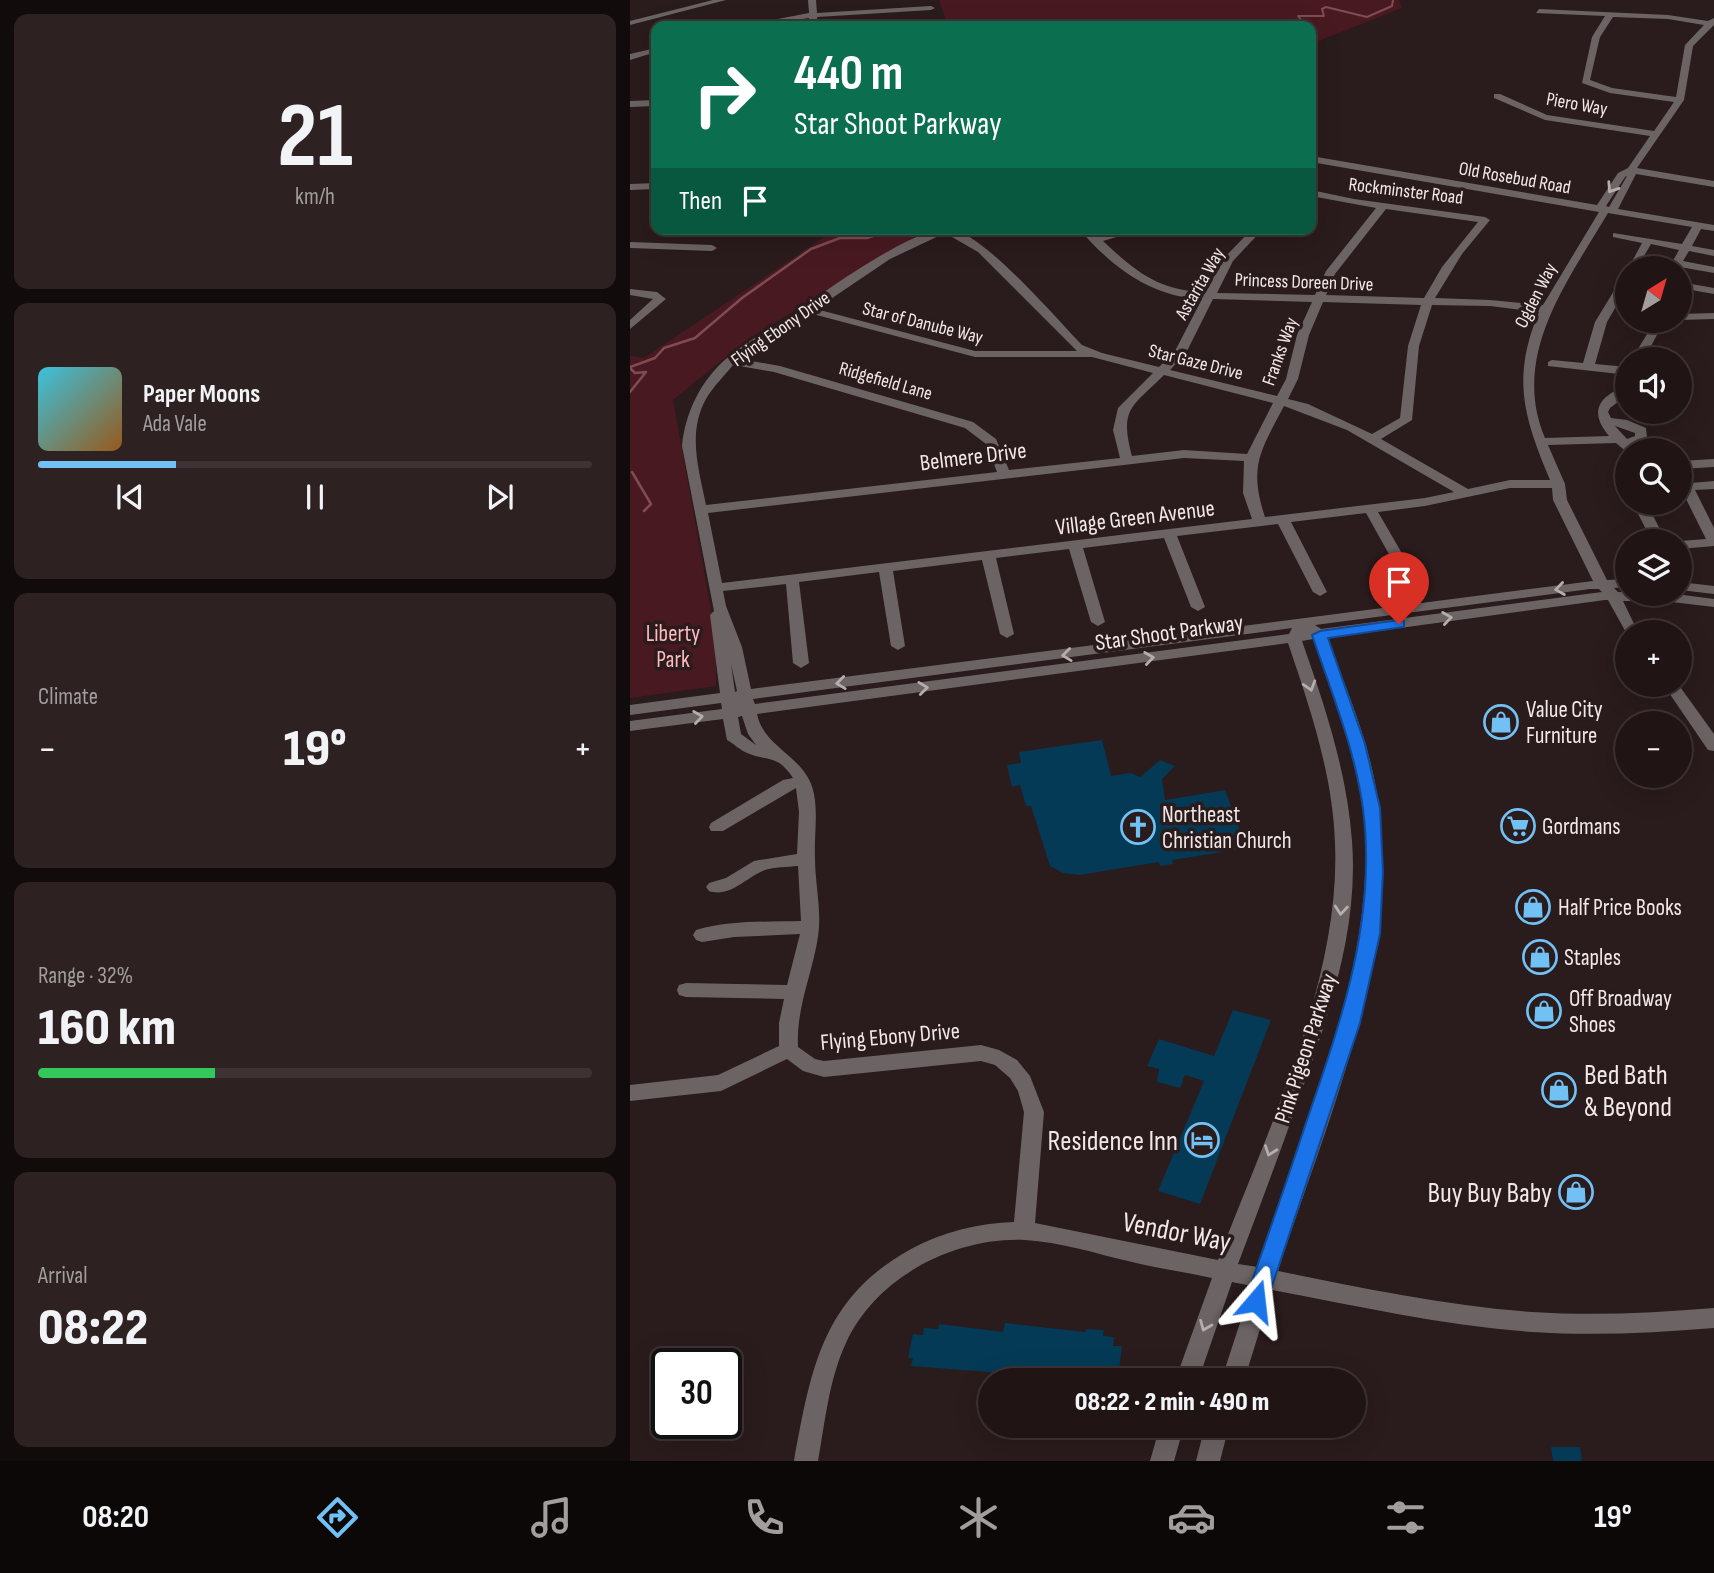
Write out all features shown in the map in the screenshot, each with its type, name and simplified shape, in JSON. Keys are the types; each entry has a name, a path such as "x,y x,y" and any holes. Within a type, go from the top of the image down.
{"street":[{"path":"630,23 722,0"},
{"path":"812,0 814,21"},
{"path":"894,0 897,14"},
{"path":"776,21 813,15 897,14 931,8"},
{"path":"1539,11 1668,17 1712,22"},
{"path":"1610,15 1597,37 1585,80 1610,90 1679,100 1689,45 1712,22"},
{"path":"630,57 651,51"},
{"name":"Piero Way","path":"1497,96 1545,117 1654,134"},
{"name":"Ogden Way","path":"1626,620 1613,586 1560,500 1558,484 1537,437 1528,390 1529,361 1534,338 1546,309 1605,210 1621,176 1631,170 1679,100"},
{"path":"630,104 651,103"},
{"name":"Old Rosebud Road","path":"1316,160 1714,228"},
{"path":"1631,170 1714,184"},
{"path":"630,187 651,186"},
{"name":"Rockminster Road","path":"1316,194 1485,220 1446,267 1428,302 1411,366 1412,387 1406,420 1371,439"},
{"name":"Franks Way","path":"1260,523 1250,493 1251,458 1292,379 1303,335 1318,299 1344,252 1383,206"},
{"path":"1680,256 1698,225"},
{"name":"Flying Ebony Drive","path":"932,235 886,257 730,361 700,399 690,427 688,446 719,606 716,617 738,704 733,736 751,749 777,753 796,767 802,781 808,814 806,859 809,927 788,1025 789,1050 810,1066 824,1069 981,1053 996,1055 1007,1062 1021,1076 1030,1094 1034,1112 1024,1231"},
{"name":"Star Gaze Drive","path":"956,235 982,250 1062,334 1078,347 1098,355 1280,400 1332,418 1464,492"},
{"name":"Princess Doreen Drive","path":"1090,235 1147,284 1168,292 1209,296 1507,304 1546,309"},
{"path":"1095,240 1115,235"},
{"name":"Astarita Way","path":"1127,460 1119,430 1121,416 1133,396 1180,353 1228,260 1252,235"},
{"path":"1617,235 1714,253"},
{"path":"1639,256 1648,241"},
{"path":"630,245 712,248"},
{"path":"1692,267 1714,270"},
{"path":"1692,285 1714,289"},
{"path":"630,292 653,294 660,299 630,326"},
{"path":"1588,367 1601,322 1615,298"},
{"name":"Star of Danube Way","path":"805,309 975,354 1098,355"},
{"path":"1692,317 1714,316"},
{"path":"1034,354 1051,347 1062,334"},
{"name":"Ridgefield Lane","path":"730,361 776,369 969,425 992,442 1004,474"},
{"path":"1552,364 1615,370"},
{"path":"1537,437 1618,437 1604,406 1615,398"},
{"name":"Belmere Drive","path":"700,510 1127,460 1203,454 1251,458"},
{"path":"1692,464 1714,463"},
{"name":"Village Green Avenue","path":"716,588 1425,502 1510,484 1558,484"},
{"path":"1692,489 1714,485"},
{"path":"1692,502 1713,537 1692,542"},
{"path":"1370,509 1411,581"},
{"path":"1283,520 1320,592"},
{"path":"1169,534 1198,607"},
{"path":"1076,545 1098,622"},
{"path":"988,555 1007,634"},
{"path":"885,567 898,646"},
{"path":"792,578 801,663"},
{"name":"Star Shoot Parkway","path":"1320,635 1613,586"},
{"name":"Star Shoot Parkway","path":"630,726 738,704 1298,631 1613,586 1662,597 1714,603"},
{"path":"1692,587 1714,590"},
{"path":"1298,631 1320,635"},
{"name":"Pink Pigeon Parkway","path":"1191,1368 1320,1013 1339,932 1344,847 1339,796 1332,757 1298,631"},
{"name":"Pink Pigeon Parkway","path":"1236,1368 1263,1278 1350,1023 1371,934 1374,882 1371,808 1357,744 1320,635"},
{"path":"1679,697 1714,747"},
{"name":"Star Shoot Parkway","path":"630,710 738,704"},
{"path":"717,827 789,784 802,781"},
{"path":"715,887 732,882 760,865 806,859"},
{"path":"702,935 734,930 809,927"},
{"path":"686,990 796,992"},
{"path":"630,1093 721,1083 789,1050"},
{"name":"Vendor Way","path":"806,1461 828,1352 841,1325 864,1297 889,1275 924,1252 997,1232 1024,1231 1263,1278 1503,1319 1579,1324 1714,1318"},
{"path":"1162,1461 1169,1438"},
{"path":"1208,1461 1214,1438"}],"green space":[{"path":"939,0 1399,0 1402,8 1316,42 1316,21 946,21"},
{"name":"Liberty Park","path":"827,235 920,235 748,339 673,400 716,637 716,686 630,698 630,356 644,358"}],"building":[{"name":"Northeast Christian Church","path":"1102,740 1111,776 1130,773 1140,777 1160,760 1175,766 1162,779 1165,800 1225,790 1247,848 1172,860 1173,864 1160,866 1159,862 1079,875 1063,873 1050,866 1031,806 1026,806 1020,785 1012,787 1007,765 1021,763 1019,752"},
{"name":"Residence Inn","path":"1233,1010 1271,1020 1200,1204 1158,1191 1204,1081 1185,1075 1180,1088 1157,1082 1159,1069 1147,1066 1159,1039 1214,1056"},
{"path":"1005,1323 1085,1332 1086,1329 1104,1330 1103,1336 1114,1337 1113,1346 1122,1346 1119,1368 978,1368 978,1371 911,1366 913,1358 908,1358 913,1334 923,1335 924,1328 938,1329 939,1324 1003,1332"},
{"path":"1551,1447 1580,1447 1582,1461 1553,1461"}],"waterway":[{"path":"1302,21 1298,16 1324,16 1322,9 1326,7 1367,17 1392,6 1393,0"},
{"path":"630,367 655,358 664,348 695,338 742,298 811,249 840,238 867,238 876,235"},
{"path":"630,368 635,373 646,372 630,392"},
{"path":"632,472 651,504 644,511"}],"place":[{"name":"Value City Furniture","path":"1501,722"},
{"name":"Gordmans","path":"1518,826"},
{"name":"Northeast Christian Church","path":"1138,827"},
{"name":"Half Price Books","path":"1533,907"},
{"name":"Staples","path":"1540,957"},
{"name":"Off Broadway Shoes","path":"1544,1011"},
{"name":"Bed Bath & Beyond","path":"1559,1090"},
{"name":"Residence Inn","path":"1202,1140"},
{"name":"Buy Buy Baby","path":"1576,1192"}],"route":[{"path":"1256,1301 1350,1023 1364,973 1371,934 1374,893 1371,808 1357,744 1320,635 1399,624"}]}
